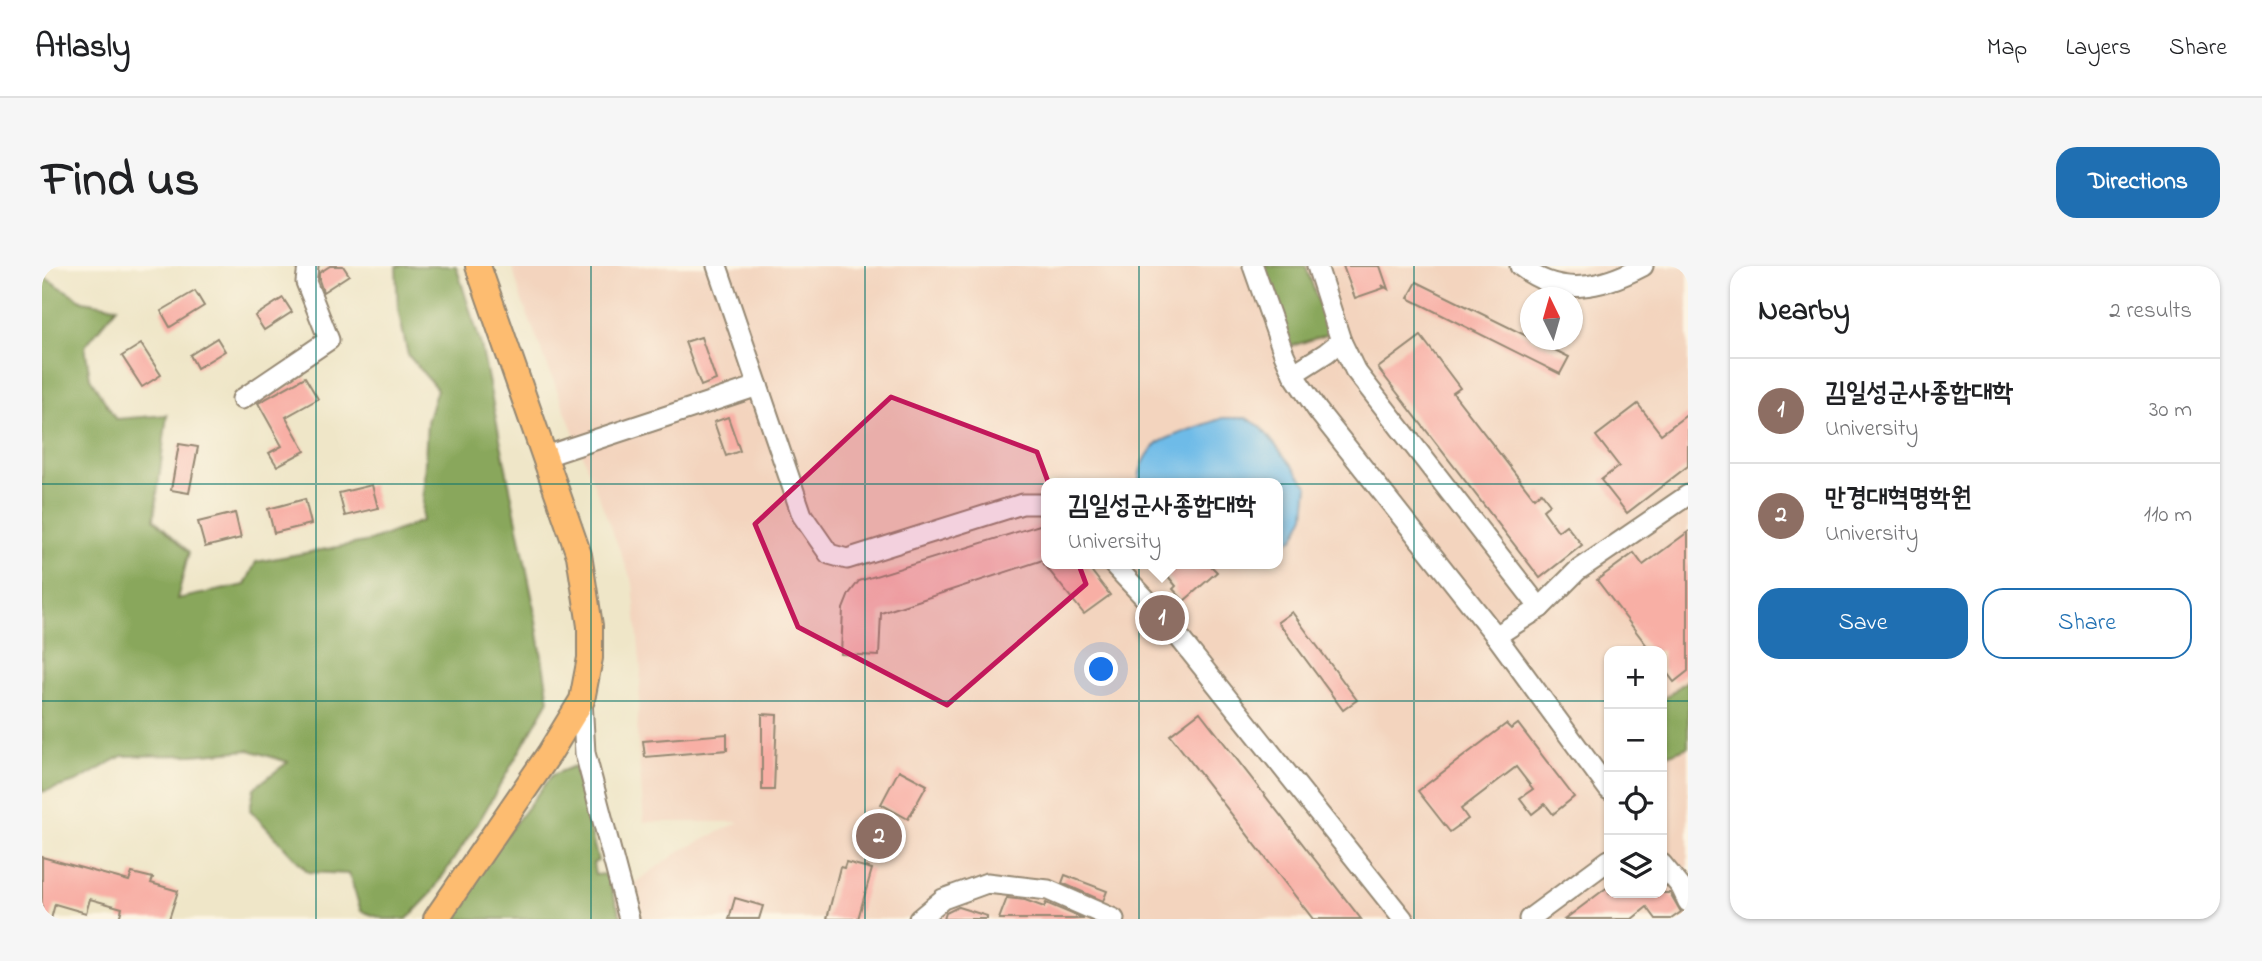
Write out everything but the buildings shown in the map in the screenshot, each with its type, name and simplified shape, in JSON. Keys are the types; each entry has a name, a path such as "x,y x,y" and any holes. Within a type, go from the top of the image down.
{"main road":[{"path":"436,919 549,754 582,700 590,658 590,626 579,555 478,266"}],"street":[{"path":"242,399 329,340 306,282 308,266"},
{"path":"717,266 802,514 829,554 847,559 1023,504 1041,504"},
{"path":"1252,266 1293,374 1318,411 1496,636 1604,783"},
{"path":"1317,266 1341,341 1355,370 1540,608"},
{"path":"1520,266 1543,279 1587,287 1617,280 1643,266"},
{"path":"1293,374 1326,354 1341,341"},
{"path":"546,456 758,386"},
{"path":"1496,636 1540,608 1577,571 1688,495"},
{"path":"1118,569 1162,617 1403,919"},
{"path":"582,700 586,753 629,919"},
{"path":"1529,919 1604,864"},
{"path":"1667,870 1681,887 1688,902"},
{"path":"919,919 943,899 987,883 1048,890 1114,919"}],"highlighted area":[{"path":"891,397 1037,452 1086,584 947,705 798,627 755,524"}],"shaded area":[{"path":"512,266 1688,266 1688,919 583,919 680,851 739,822 644,822 637,732 641,670 633,584 521,298"}],"green space":[{"path":"396,266 456,266 481,345 532,596 549,700 481,818 430,895 407,919 384,919 361,911 349,874 308,872 250,810 254,788 288,762 249,750 192,755 122,756 76,782 42,792 42,276 83,301 117,307 85,346 90,378 116,419 167,415 154,519 189,552 177,599 245,585 256,562 370,541 422,521 427,422 437,389 408,355 398,309"},
{"path":"1262,266 1306,266 1329,334 1289,347"},
{"path":"1688,680 1688,747 1667,755 1667,709 1667,696"},
{"path":"574,766 598,861 593,863 595,875 606,874 622,919 442,919 552,775"}],"water":[{"path":"1223,418 1246,418 1260,426 1308,486 1305,515 1294,538 1283,544 1283,478 1140,478 1144,462 1157,444"}],"place":[{"name":"김일성군사종합대학","path":"1162,618"},
{"name":"만경대혁명학원","path":"879,836"}]}
